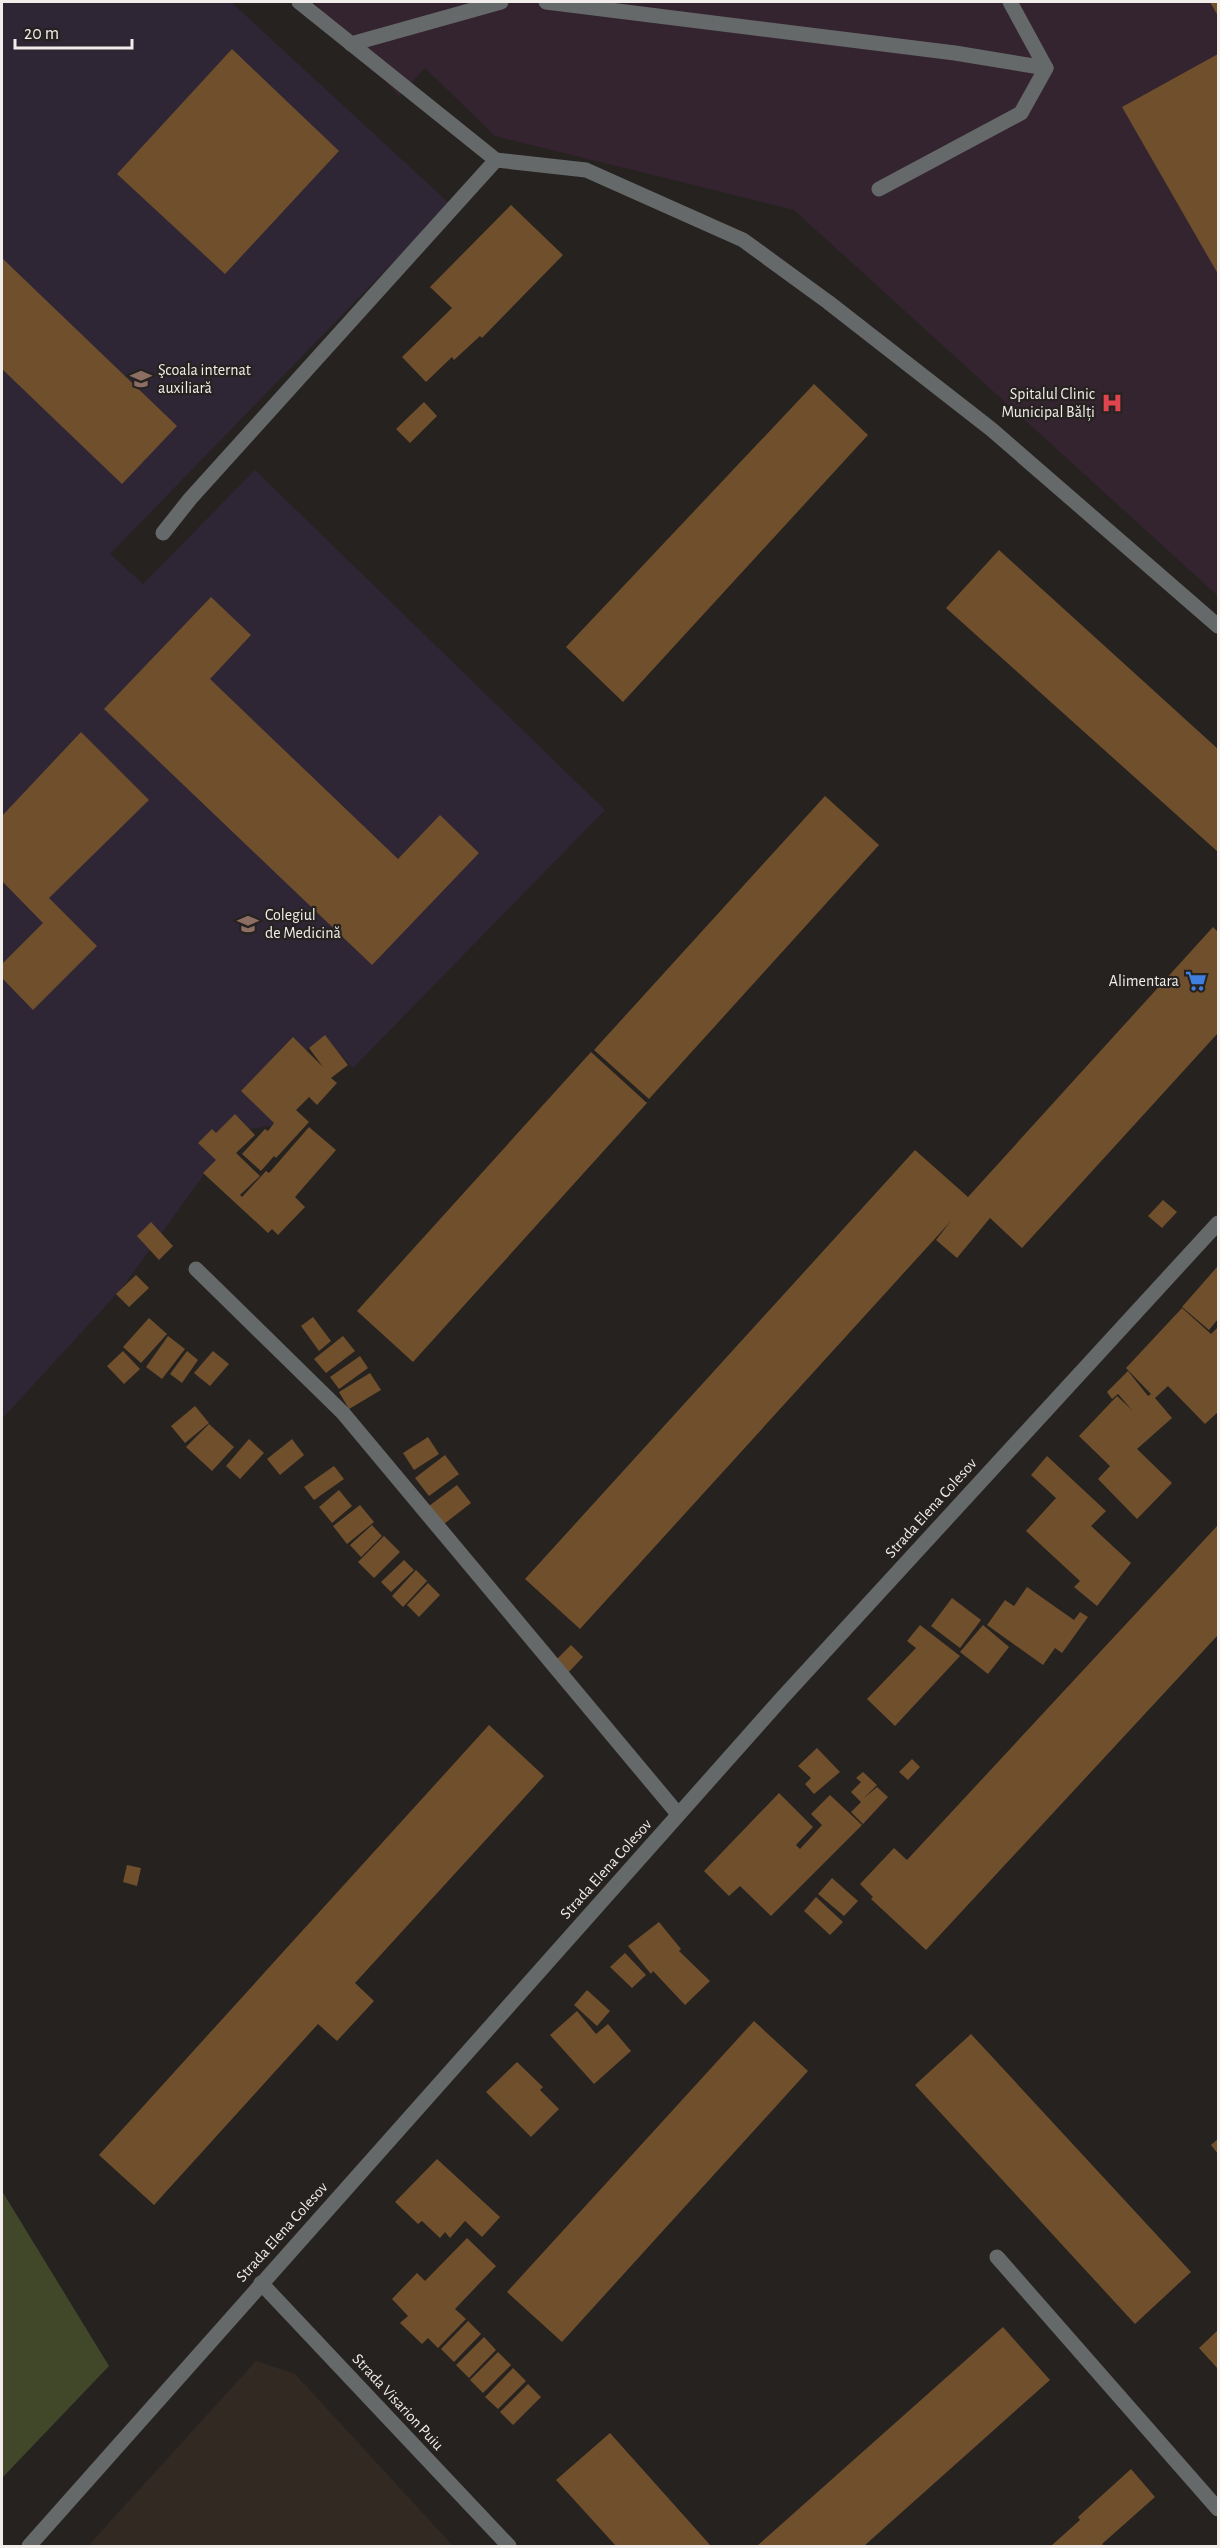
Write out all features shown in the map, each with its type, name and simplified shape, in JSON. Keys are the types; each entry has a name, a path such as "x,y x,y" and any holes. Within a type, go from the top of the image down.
{"street":[{"path":"299,2 496,160 586,170 743,240 828,302 991,429 1218,626"},
{"path":"351,44 501,2"},
{"path":"546,2 955,53 1047,68"},
{"path":"1010,2 1047,68"},
{"path":"879,189 1021,113 1047,68"},
{"path":"163,533 190,499 496,160"},
{"name":"Strada Elena Colesov","path":"29,2547 678,1814 1218,1223"},
{"path":"196,1269 343,1413 678,1814"},
{"path":"997,2257 1218,2509"},
{"name":"Strada Visarion Puiu","path":"261,2283 509,2547"}],"shaded area":[{"name":"Colegiul de Medicină","path":"2,2 231,2 450,204 110,554 143,584 255,470 605,810 353,1068 325,1037 305,1051 276,1125 250,1129 205,1173 122,1288 2,1419"},
{"name":"Spitalul Clinic Municipal Bălți","path":"314,2 1218,2 1218,596 794,210 495,136 425,68 399,96"},
{"path":"256,2361 295,2374 453,2546 88,2546"}],"green space":[{"path":"2,2191 109,2366 2,2478"}],"building":[{"path":"1210,2 1218,2 1218,16"},
{"path":"232,49 339,151 225,274 117,174"},
{"path":"1218,54 1218,274 1122,107"},
{"path":"511,205 563,255 482,338 480,336 454,360 452,357 426,382 402,357 452,308 430,287"},
{"path":"2,258 177,426 122,484 2,369"},
{"path":"814,384 868,435 623,702 566,647"},
{"path":"424,402 437,416 410,443 396,429"},
{"path":"999,550 1218,749 1218,852 946,608"},
{"path":"211,597 251,635 210,679 398,859 440,815 479,853 372,965 104,709"},
{"path":"81,732 149,800 49,898 97,946 33,1010 2,978 2,964 43,923 2,881 2,816"},
{"path":"825,796 879,845 649,1099 594,1050"},
{"path":"1213,927 1218,932 1218,1033 1022,1248 990,1218 957,1258 936,1240 951,1221 580,1629 525,1579 915,1150 968,1197"},
{"path":"325,1035 348,1065 331,1078 337,1083 317,1105 309,1097 296,1110 309,1122 261,1171 242,1154 265,1129 268,1131 274,1123 241,1091 293,1037 323,1067 309,1048"},
{"path":"591,1052 647,1103 413,1362 357,1311"},
{"path":"235,1114 255,1135 236,1153 260,1176 240,1195 242,1197 266,1171 269,1173 309,1127 336,1150 295,1197 305,1207 278,1235 272,1229 268,1233 203,1173 216,1160 198,1143 212,1129 216,1133"},
{"path":"1163,1200 1177,1212 1162,1228 1148,1216"},
{"path":"151,1222 173,1246 159,1260 137,1236"},
{"path":"1217,1267 1218,1319 1209,1330 1182,1307"},
{"path":"136,1275 149,1288 129,1307 116,1294"},
{"path":"1182,1308 1211,1334 1218,1327 1218,1412 1205,1424 1168,1386 1155,1398 1172,1418 1137,1449 1172,1483 1137,1519 1098,1479 1110,1466 1079,1436 1117,1396 1132,1410 1118,1394 1112,1399 1107,1392 1128,1371 1148,1396 1151,1394 1126,1368"},
{"path":"313,1317 331,1341 319,1351 301,1326"},
{"path":"149,1318 167,1334 141,1363 123,1347"},
{"path":"168,1336 185,1349 162,1379 146,1367"},
{"path":"343,1336 355,1351 326,1373 314,1359"},
{"path":"123,1351 140,1369 124,1384 107,1366"},
{"path":"187,1351 198,1360 182,1383 170,1374"},
{"path":"213,1351 229,1364 210,1386 194,1373"},
{"path":"360,1356 368,1368 339,1389 330,1377"},
{"path":"370,1373 381,1390 349,1409 339,1392"},
{"path":"195,1406 209,1423 185,1443 171,1426"},
{"path":"209,1424 234,1447 212,1471 186,1447"},
{"path":"428,1437 439,1454 414,1470 403,1453"},
{"path":"249,1439 264,1453 240,1479 226,1466"},
{"path":"292,1439 304,1455 280,1475 267,1459"},
{"path":"445,1455 459,1474 429,1496 415,1478"},
{"path":"1047,1456 1106,1511 1091,1526 1131,1563 1097,1606 1074,1587 1080,1581 1026,1531 1056,1498 1031,1475"},
{"path":"334,1466 344,1479 314,1500 304,1487"},
{"path":"457,1485 471,1503 444,1524 429,1506"},
{"path":"339,1490 352,1506 332,1523 319,1507"},
{"path":"360,1505 374,1522 347,1544 333,1526"},
{"path":"372,1525 382,1536 361,1557 350,1545"},
{"path":"1218,1525 1218,1635 926,1950 871,1899 873,1897 860,1884 894,1848 907,1860"},
{"path":"384,1536 400,1552 374,1578 358,1562"},
{"path":"404,1560 414,1570 391,1592 381,1582"},
{"path":"416,1570 427,1581 403,1607 392,1596"},
{"path":"428,1583 440,1595 419,1617 407,1605"},
{"path":"1027,1587 1074,1620 1080,1612 1088,1617 1062,1653 1055,1648 1043,1665 987,1625 1005,1600 1014,1606"},
{"path":"952,1598 981,1620 960,1648 931,1626"},
{"path":"920,1625 960,1656 895,1726 867,1699 916,1648 907,1641"},
{"path":"983,1625 1009,1647 988,1674 960,1652"},
{"path":"571,1645 583,1657 563,1678 551,1665"},
{"path":"489,1725 544,1776 355,1983 374,2001 337,2041 318,2024 154,2205 99,2155"},
{"path":"817,1748 840,1772 814,1794 805,1784 811,1778 798,1766"},
{"path":"912,1759 920,1767 908,1780 899,1772"},
{"path":"863,1772 877,1785 863,1799 877,1787 888,1797 863,1824 851,1812 861,1802 851,1792 861,1782 856,1778"},
{"path":"779,1793 813,1827 796,1845 800,1849 822,1825 811,1814 830,1795 862,1825 771,1916 740,1886 729,1896 704,1871"},
{"path":"127,1865 141,1868 137,1886 123,1882"},
{"path":"832,1878 858,1901 844,1916 818,1894"},
{"path":"816,1897 843,1922 830,1935 804,1911"},
{"path":"659,1922 681,1949 679,1951 710,1981 685,2005 653,1971 651,1974 628,1946"},
{"path":"625,1953 646,1975 632,1988 610,1967"},
{"path":"587,1990 610,2011 597,2026 574,2005"},
{"path":"577,2011 596,2034 608,2024 631,2051 594,2084 550,2035"},
{"path":"754,2021 808,2071 562,2342 507,2292"},
{"path":"971,2034 1191,2272 1135,2324 915,2085"},
{"path":"517,2062 543,2087 540,2090 559,2109 531,2137 486,2092"},
{"path":"1218,2139 1218,2154 1211,2145"},
{"path":"437,2159 500,2217 482,2237 465,2221 450,2238 445,2232 440,2238 422,2221 418,2224 395,2202"},
{"path":"467,2238 496,2266 455,2309 466,2319 438,2348 428,2338 422,2344 400,2323 408,2316 392,2299 417,2273 425,2281"},
{"path":"468,2321 481,2334 454,2362 441,2349"},
{"path":"1003,2327 1050,2380 864,2546 757,2546"},
{"path":"1218,2330 1218,2369 1199,2348"},
{"path":"484,2337 496,2350 469,2378 456,2365"},
{"path":"498,2352 511,2365 483,2393 470,2380"},
{"path":"513,2368 526,2381 498,2409 485,2397"},
{"path":"528,2384 541,2397 513,2425 500,2412"},
{"path":"610,2433 711,2546 616,2546 556,2480"},
{"path":"1131,2469 1155,2497 1102,2544 1105,2546 1051,2546 1080,2520 1078,2517"}],"place":[{"name":"Şcoala internat auxiliară","path":"141,379"},
{"name":"Spitalul Clinic Municipal Bălți","path":"1112,403"},
{"name":"Colegiul de Medicină","path":"248,924"},
{"name":"Alimentara","path":"1196,981"}]}
